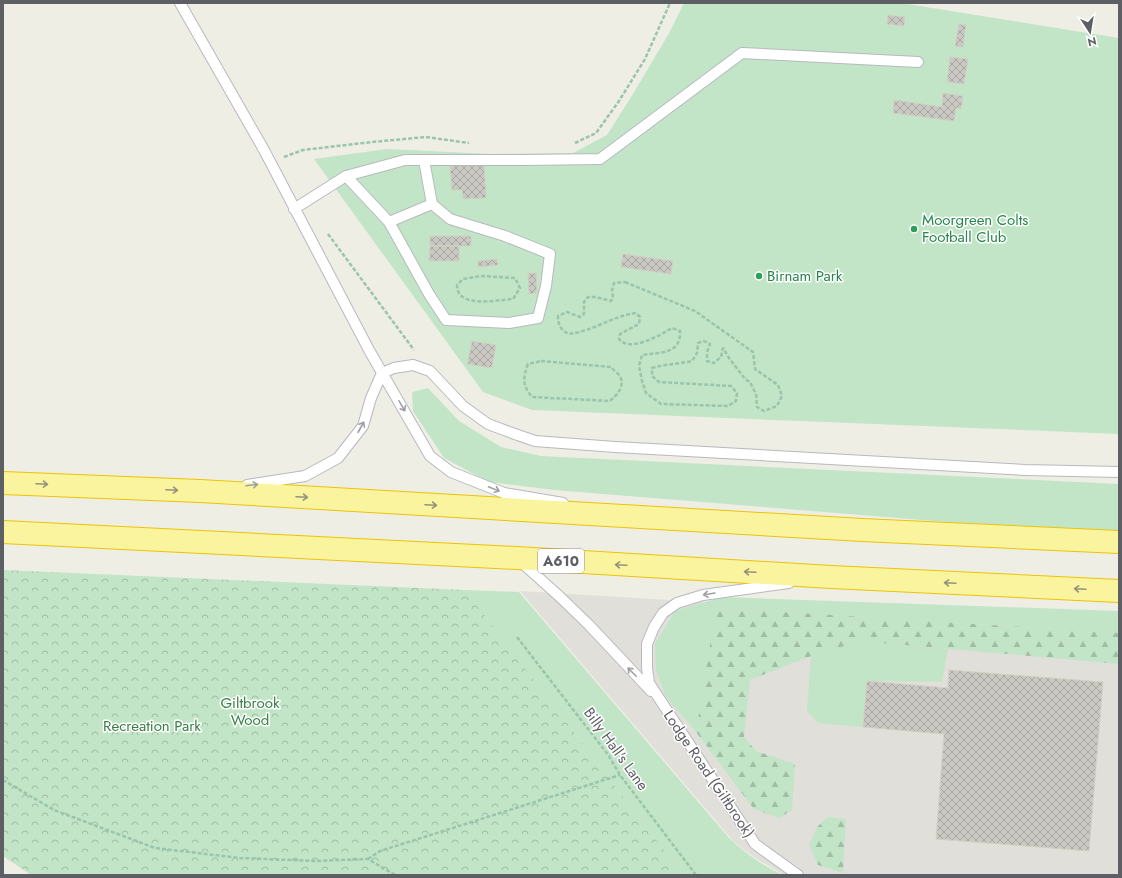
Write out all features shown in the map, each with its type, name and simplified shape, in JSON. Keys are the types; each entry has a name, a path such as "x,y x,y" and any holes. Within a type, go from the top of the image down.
{"highway":[{"path":"3,483 200,492 862,530 1119,542"},
{"name":"A610","path":"3,532 517,558 831,577 1119,591"}],"lane":[{"path":"180,3 270,161 294,209 382,373 430,456 451,472 504,493 552,501 621,516"},
{"path":"294,209 346,176 405,160 524,160 600,158 742,53 918,62"},
{"path":"346,176 389,222 429,294 446,320 509,323 538,318 546,286 550,254 506,236 450,219 432,204 424,160"},
{"path":"389,222 432,204"},
{"path":"200,492 274,482 305,476 338,458 362,426 370,398 382,373 394,368 413,366 430,371 463,406 488,424 512,434 535,441 615,447 1025,470 1119,472"},
{"path":"517,558 579,616 659,699"},
{"path":"659,699 649,683 647,668 647,644 654,627 663,613 677,602 703,595 831,577"},
{"name":"Lodge Road (Giltbrook)","path":"659,699 755,844 798,875"}],"path":[{"path":"571,144 596,133 619,101 645,59 670,3"},
{"path":"270,161 303,150 372,142 426,138 470,143"},
{"path":"328,234 430,371"},
{"path":"481,276 516,278 520,288 513,299 472,301 462,298 457,291 457,285 463,279 481,276"},
{"path":"625,282 695,311 753,352 755,369 778,385 782,396 777,406 764,411 757,407 756,394 750,382 745,379 729,358 724,348 721,357 714,363 707,361 707,352 710,344 704,341 698,343 697,353 692,361 681,364 664,364 652,368 652,376 659,382 731,386 737,393 736,401 728,406 661,404 646,393 639,366 642,355 671,350 677,345 680,338 680,331 672,328 647,341 629,345 622,343 619,339 620,334 639,324 640,317 636,314 626,314 579,334 568,334 560,329 558,324 558,316 567,312 580,317 584,314 584,302 588,297 596,297 611,301 613,298 612,290 614,283 625,282"},
{"path":"541,361 611,367 620,377 621,387 617,396 610,401 532,397 525,388 524,375 528,364 541,361"},
{"name":"Billy Hall's Lane","path":"517,636 696,875"},
{"path":"368,859 380,850 620,775"},
{"path":"3,780 54,810 155,848 240,858 316,861 368,859 395,875"}],"shaded area":[{"path":"520,591 1119,627 1119,875 784,875 755,858 734,842"}],"green space":[{"name":"Birnam Park","path":"684,3 901,3 1119,38 1119,434 532,410 483,392 314,159 387,149 491,154 573,153 607,135 668,35"},
{"path":"428,388 459,421 501,447 541,456 1119,484 1119,534 1094,534 554,490 489,482 444,458 413,411 412,392"},
{"name":"Recreation Park","path":"3,570 465,590 683,875 31,875 3,856"},
{"path":"464,590 519,592 729,838 741,849 782,875 683,875"},
{"path":"722,597 1119,611 1119,633 717,608 696,732 666,697 656,670 655,644 675,611"},
{"path":"716,608 1119,633 1119,664 860,641 811,656 750,680 744,737 756,751 795,764 792,810 779,818 754,809 696,732"},
{"path":"860,641 948,649 942,682 867,681 863,727 818,723 807,711 811,655"},
{"path":"828,817 846,819 843,873 818,865 809,845 817,827"}],"building":[{"path":"888,15 905,17 904,26 887,24"},
{"path":"959,24 966,25 963,47 955,46"},
{"path":"950,57 968,59 964,84 947,82"},
{"path":"943,93 963,96 961,109 956,108 954,121 893,113 894,100 942,107"},
{"path":"484,163 486,198 463,199 462,190 452,190 450,166"},
{"path":"430,236 471,236 471,246 430,246"},
{"path":"430,246 459,246 459,261 429,261"},
{"path":"623,254 673,261 671,274 621,267"},
{"path":"497,259 498,265 478,267 478,261"},
{"path":"528,273 536,273 537,293 529,294"},
{"path":"472,341 496,345 492,368 467,364"},
{"path":"949,670 1103,682 1089,851 936,839 944,734 863,727 867,681 948,688"}],"place":[{"name":"Moorgreen Colts Football Club","path":"914,229"},
{"name":"Birnam Park","path":"759,276"}],"park label":[{"name":"Giltbrook Wood","path":"250,712"}]}
